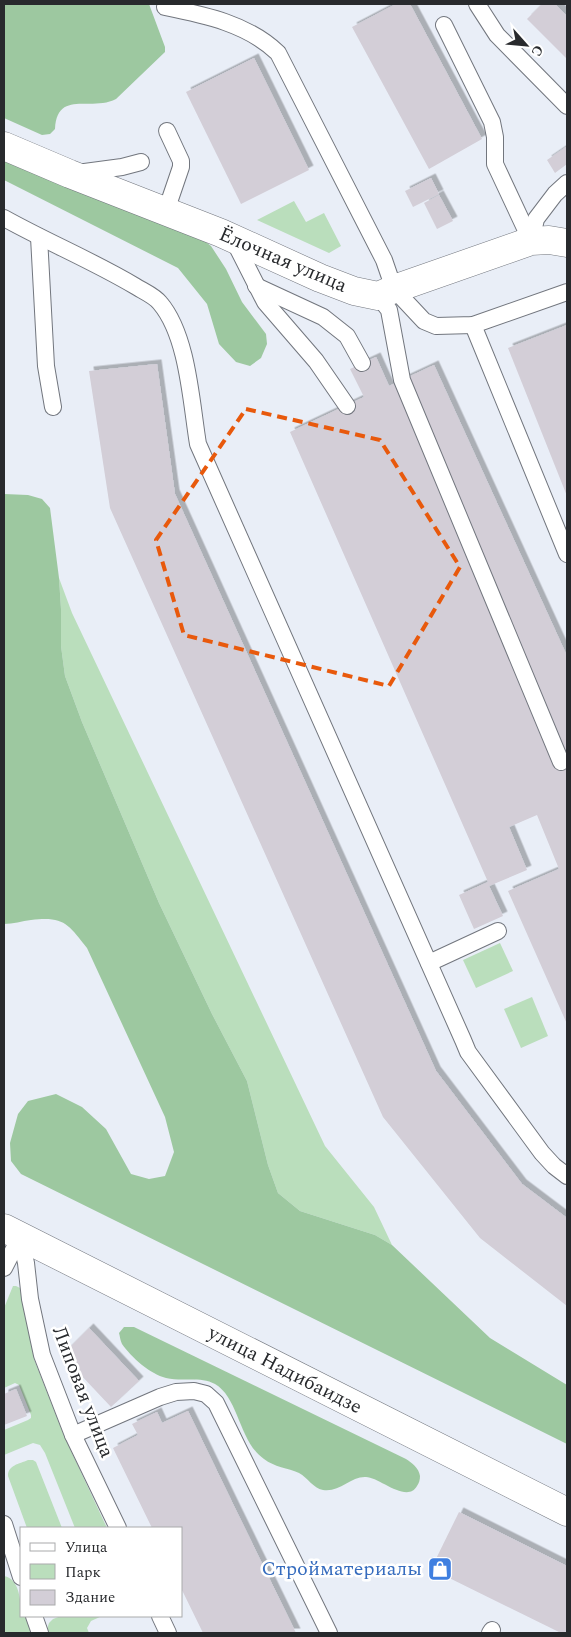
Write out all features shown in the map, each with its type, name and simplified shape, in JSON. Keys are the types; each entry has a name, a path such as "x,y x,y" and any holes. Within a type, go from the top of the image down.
{"street":[{"name":"Ёлочная улица","path":"4,146 221,233 320,278 362,293 387,292"},
{"path":"387,292 532,241 549,240 567,243"},
{"name":"улица Надибаидзе","path":"12,1232 567,1512"}],"lane":[{"path":"477,4 497,35 567,106"},
{"path":"165,7 228,23 251,33 278,53 384,260 389,310 402,380 561,762"},
{"path":"444,25 492,122 495,137 496,164 532,241"},
{"path":"166,211 181,167 181,161 167,131"},
{"path":"70,174 122,167 141,162"},
{"path":"532,241 536,219 555,194 567,183"},
{"path":"4,218 40,238 110,271 160,301 174,324 185,364 198,444 468,1052 542,1153 567,1176"},
{"path":"40,238 46,366 53,407"},
{"path":"233,239 265,302 316,361 347,406"},
{"path":"256,286 322,317 347,336 362,363"},
{"path":"387,292 424,321 436,326 473,325 567,292"},
{"path":"473,325 567,554"},
{"path":"429,963 498,932"},
{"path":"4,1268 12,1232"},
{"name":"Липовая улица","path":"12,1232 26,1263 30,1299 42,1355 73,1435 118,1527"},
{"path":"73,1435 160,1397 176,1392 194,1391 206,1394 216,1403 329,1633"},
{"path":"4,1524 20,1574"},
{"path":"34,1617 40,1633"},
{"path":"160,1617 168,1633"}],"highlighted area":[{"path":"246,409 380,440 460,567 389,686 184,635 156,540"}],"green space":[{"path":"4,4 149,4 165,47 165,52 116,99 96,104 69,105 62,109 57,117 55,129 50,134 42,135 4,118"},
{"path":"4,154 198,236 211,246 226,269 242,302 266,334 267,344 261,358 250,366 236,362 219,344 207,304 178,268 4,180"},
{"path":"294,201 306,222 324,213 341,246 329,253 257,220"},
{"path":"4,494 28,495 42,499 50,508 59,578 61,646 65,676 82,722 159,903 212,1014 247,1081 268,1165 278,1193 300,1211 375,1235 392,1245 490,1338 567,1385 567,1444 21,1174 11,1161 10,1143 18,1114 28,1101 56,1094 82,1107 106,1129 131,1174 149,1179 165,1176 174,1152 165,1117 87,948 70,928 58,921 42,919 4,924"},
{"path":"59,578 72,613 325,1146 374,1207 392,1245 375,1235 300,1211 278,1193 268,1165 247,1081 212,1014 159,903 82,722 65,676 61,646"},
{"path":"500,943 513,971 476,988 463,960"},
{"path":"532,997 548,1036 521,1048 504,1009"},
{"path":"13,1286 20,1288 34,1359 65,1438 107,1527 75,1527 40,1445 33,1443 4,1455 4,1430 28,1420 31,1418 31,1415 19,1385 15,1383 4,1388 4,1308"},
{"path":"124,1327 134,1327 406,1459 418,1471 420,1480 417,1486 412,1491 400,1491 372,1478 361,1477 340,1487 323,1490 316,1487 299,1473 268,1462 249,1442 229,1399 223,1391 215,1384 203,1380 166,1378 147,1369 122,1344 119,1333"},
{"path":"28,1460 36,1462 62,1527 27,1527 8,1476 10,1469"},
{"path":"4,1576 9,1578 16,1586 20,1598 20,1617 25,1617 31,1633 4,1633"},
{"path":"58,1617 100,1617 91,1621 87,1628 89,1633 48,1633 49,1623"}],"building":[{"path":"396,4 410,4 482,139 429,169 352,27"},
{"path":"542,4 555,4 567,16 567,59 527,19"},
{"path":"254,58 309,170 241,204 186,92"},
{"path":"566,147 567,164 555,173 547,160"},
{"path":"431,178 439,194 413,207 405,191"},
{"path":"439,195 453,221 437,229 424,203"},
{"path":"567,325 567,496 508,348"},
{"path":"376,357 389,386 434,365 567,656 567,1024 508,891 559,869 537,815 509,827 527,870 489,886 503,916 474,929 459,895 488,882 290,432 364,397 350,369"},
{"path":"157,364 175,494 436,1071 522,1184 567,1218 567,1306 480,1238 383,1117 110,508 89,371"},
{"path":"89,1328 139,1381 111,1407 62,1355"},
{"path":"16,1389 27,1416 4,1425 4,1394"},
{"path":"188,1411 296,1633 203,1633 182,1590 182,1527 152,1527 113,1448 138,1435 132,1424 157,1412 162,1423"},
{"path":"459,1512 567,1566 567,1633 561,1633 431,1569"}],"place":[{"name":"Стройматериалы","path":"440,1569"}]}
